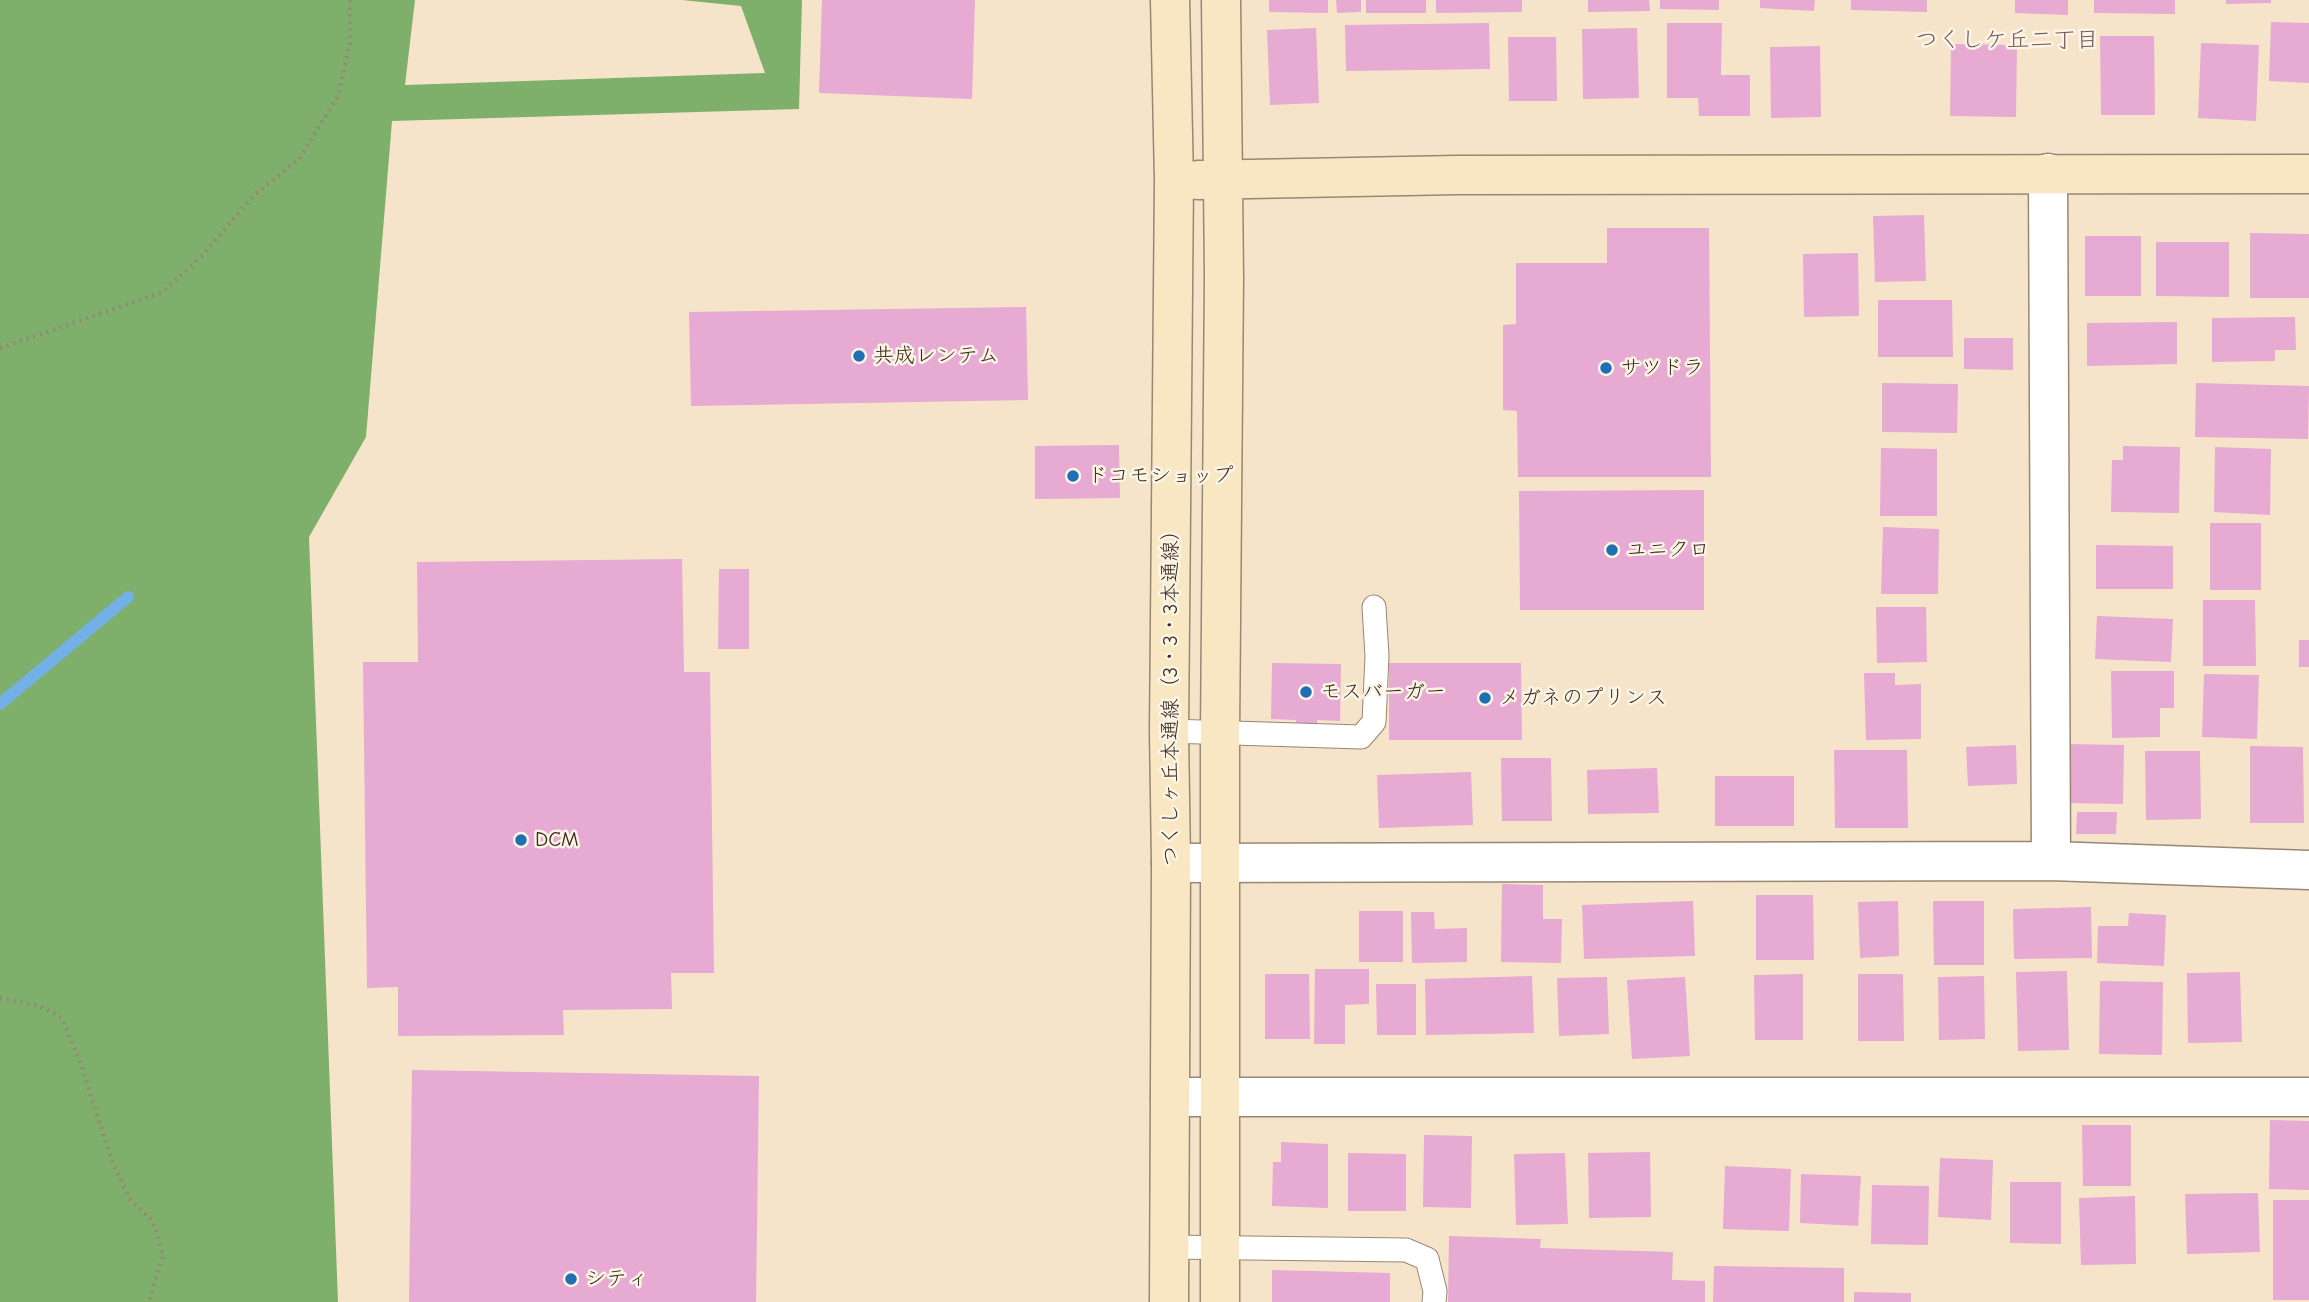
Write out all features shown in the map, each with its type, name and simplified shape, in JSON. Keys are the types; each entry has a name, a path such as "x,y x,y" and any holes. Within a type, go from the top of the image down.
{"street":[{"name":"つくしヶ丘本通線（3・3・3本通線）","path":"1169,1302 1169,732 1174,180 1170,0"},
{"path":"1220,1302 1224,180 1221,0"},
{"path":"2048,173 2051,861"},
{"path":"1174,180 1457,175 2309,174"},
{"path":"1171,863 2051,861 2309,870"},
{"path":"1170,1097 2309,1097"}],"lane":[{"path":"1169,732 1360,737 1374,722 1377,656 1374,607"},
{"path":"1170,1247 1406,1250 1427,1259 1435,1291 1434,1302"}],"path":[{"path":"0,348 161,293 201,257 253,196 299,159 338,96 349,43 350,0"},
{"path":"0,998 40,1006 62,1018 86,1080 111,1162 130,1199 153,1221 160,1243 163,1255 149,1302"}],"green space":[{"path":"0,0 415,0 405,85 765,73 741,6 682,0 802,0 799,109 392,121 366,437 309,537 338,1302 0,1302"}],"building":[{"path":"822,0 975,0 972,99 819,93"},
{"path":"1269,0 1328,0 1328,13 1269,12"},
{"path":"1336,0 1361,0 1361,12 1337,13"},
{"path":"1366,0 1426,0 1426,13 1366,13"},
{"path":"1436,0 1522,0 1522,12 1436,13"},
{"path":"1588,0 1649,0 1650,11 1588,12"},
{"path":"1660,0 1719,0 1719,10 1660,9"},
{"path":"1760,0 1815,0 1814,11 1760,8"},
{"path":"1851,0 1927,0 1927,12 1851,10"},
{"path":"2015,0 2068,0 2068,15 2015,13"},
{"path":"2094,0 2175,0 2175,14 2094,13"},
{"path":"2226,0 2271,0 2271,3 2226,4"},
{"path":"2271,22 2309,23 2309,83 2269,81"},
{"path":"1489,23 1490,69 1346,71 1345,25"},
{"path":"1667,23 1722,23 1721,75 1750,75 1750,116 1699,116 1698,98 1667,98"},
{"path":"1316,28 1319,103 1270,105 1267,30"},
{"path":"1637,28 1639,98 1583,99 1582,29"},
{"path":"2100,36 2154,36 2155,115 2101,115"},
{"path":"1508,37 1556,37 1557,101 1509,101"},
{"path":"2201,43 2259,45 2256,121 2198,118"},
{"path":"1951,44 2017,45 2016,117 1950,116"},
{"path":"1820,46 1821,117 1771,118 1770,47"},
{"path":"1924,215 1926,281 1875,282 1873,216"},
{"name":"サツドラ","path":"1607,228 1709,228 1711,477 1518,477 1517,411 1503,410 1503,325 1516,324 1516,263 1607,263"},
{"path":"2250,233 2309,234 2309,298 2250,298"},
{"path":"2085,236 2141,236 2141,296 2085,296"},
{"path":"2156,242 2229,242 2229,297 2156,296"},
{"path":"1858,253 1859,316 1804,317 1803,254"},
{"path":"1878,300 1952,300 1953,357 1878,357"},
{"name":"共成レンテム","path":"1026,307 1028,400 691,406 689,312"},
{"path":"2295,317 2296,350 2275,350 2275,361 2212,362 2212,318"},
{"path":"2177,322 2177,364 2087,366 2087,323"},
{"path":"1964,338 2013,338 2013,370 1964,369"},
{"path":"1882,383 1958,384 1957,433 1882,432"},
{"path":"2196,383 2309,386 2308,439 2195,437"},
{"path":"1119,445 1120,498 1035,499 1035,446"},
{"path":"2123,446 2180,447 2179,513 2111,512 2112,460 2123,460"},
{"path":"2215,447 2271,449 2270,515 2214,512"},
{"path":"1881,448 1937,449 1937,516 1880,516"},
{"name":"ユニクロ","path":"1704,490 1704,610 1520,610 1519,491"},
{"path":"2210,523 2261,523 2261,590 2210,590"},
{"path":"1883,527 1939,529 1938,594 1881,594"},
{"path":"2096,545 2173,546 2173,589 2096,589"},
{"path":"682,559 684,672 710,672 714,973 671,973 672,1009 563,1010 564,1035 398,1036 398,987 367,988 363,662 418,662 417,562"},
{"path":"719,569 749,569 749,649 718,649"},
{"path":"2203,600 2255,600 2256,666 2203,666"},
{"path":"1876,607 1926,607 1927,662 1877,663"},
{"path":"2097,616 2173,619 2171,662 2095,659"},
{"path":"2299,640 2309,640 2309,667 2299,667"},
{"name":"モスバーガー","path":"1272,663 1341,664 1340,721 1317,720 1317,746 1296,746 1296,720 1271,719"},
{"path":"1389,663 1521,663 1522,740 1389,740"},
{"path":"2111,671 2174,671 2174,708 2160,708 2160,737 2112,738"},
{"path":"1864,673 1895,673 1895,685 1921,684 1921,739 1866,740"},
{"path":"2204,674 2259,675 2257,739 2202,737"},
{"path":"2065,744 2124,745 2123,804 2064,803"},
{"path":"2016,745 2017,784 1968,786 1966,747"},
{"path":"2250,746 2303,747 2304,823 2250,823"},
{"path":"1834,750 1907,750 1908,828 1835,828"},
{"path":"2145,751 2200,751 2201,819 2146,820"},
{"path":"1501,758 1551,758 1552,821 1502,821"},
{"path":"1657,768 1659,813 1588,814 1587,770"},
{"path":"1471,772 1473,825 1379,828 1377,775"},
{"path":"1715,776 1794,776 1794,826 1715,826"},
{"path":"2077,812 2117,812 2116,834 2076,834"},
{"path":"1502,884 1543,885 1543,919 1562,919 1561,963 1501,962"},
{"path":"1756,895 1813,895 1814,960 1756,960"},
{"path":"1693,901 1695,956 1584,959 1582,905"},
{"path":"1898,901 1899,956 1860,958 1858,902"},
{"path":"1933,901 1984,901 1984,965 1934,965"},
{"path":"2091,907 2092,958 2014,959 2013,909"},
{"path":"1359,911 1403,911 1403,962 1359,962"},
{"path":"1411,912 1434,912 1435,929 1467,928 1467,962 1412,963"},
{"path":"2129,913 2166,915 2164,966 2097,963 2098,926 2128,926"},
{"path":"1315,969 1369,969 1369,1004 1345,1005 1345,1044 1314,1044"},
{"path":"2067,971 2069,1050 2018,1051 2016,972"},
{"path":"2240,972 2242,1042 2188,1043 2187,973"},
{"path":"1265,974 1309,974 1310,1039 1265,1039"},
{"path":"1803,974 1803,1040 1755,1040 1754,975"},
{"path":"1858,974 1903,974 1904,1041 1858,1041"},
{"path":"1532,976 1534,1033 1426,1035 1425,979"},
{"path":"1984,976 1985,1039 1939,1040 1938,977"},
{"path":"1607,977 1609,1034 1559,1036 1557,978"},
{"path":"1685,977 1690,1056 1632,1059 1627,980"},
{"path":"2100,981 2163,982 2162,1055 2099,1054"},
{"path":"1376,984 1416,984 1416,1035 1377,1035"},
{"path":"412,1070 759,1076 756,1302 409,1302"},
{"path":"2270,1120 2309,1121 2309,1190 2269,1189"},
{"path":"2082,1125 2131,1125 2131,1186 2083,1186"},
{"path":"1424,1135 1472,1136 1471,1208 1423,1207"},
{"path":"1281,1142 1328,1144 1328,1208 1272,1206 1273,1162 1281,1162"},
{"path":"1650,1152 1651,1217 1589,1218 1588,1153"},
{"path":"1348,1153 1406,1154 1406,1211 1348,1211"},
{"path":"1565,1153 1568,1224 1516,1225 1514,1154"},
{"path":"1940,1158 1993,1160 1991,1220 1938,1217"},
{"path":"1725,1166 1791,1169 1789,1231 1723,1229"},
{"path":"1801,1174 1861,1176 1858,1226 1800,1223"},
{"path":"2010,1182 2061,1182 2061,1244 2010,1243"},
{"path":"1872,1185 1929,1186 1928,1245 1871,1244"},
{"path":"2258,1193 2260,1252 2187,1254 2185,1194"},
{"path":"2135,1196 2136,1264 2081,1265 2079,1198"},
{"path":"2273,1200 2309,1200 2309,1300 2273,1300"},
{"path":"1449,1236 1541,1239 1540,1248 1673,1252 1672,1280 1705,1281 1705,1302 1448,1302"},
{"path":"1714,1266 1844,1268 1844,1302 1713,1302"},
{"path":"1272,1270 1390,1273 1390,1302 1272,1302"},
{"path":"1854,1292 1911,1293 1911,1302 1854,1302"}],"waterway":[{"path":"0,704 128,597"}],"place":[{"name":"共成レンテム","path":"859,356"},
{"name":"サツドラ","path":"1606,368"},
{"name":"ドコモショップ","path":"1073,476"},
{"name":"ユニクロ","path":"1612,550"},
{"name":"モスバーガー","path":"1306,692"},
{"name":"メガネのプリンス","path":"1485,698"},
{"name":"DCM","path":"521,840"},
{"name":"シティ","path":"571,1279"}],"district":[{"name":"つくしケ丘二丁目","path":"2007,40"}]}
